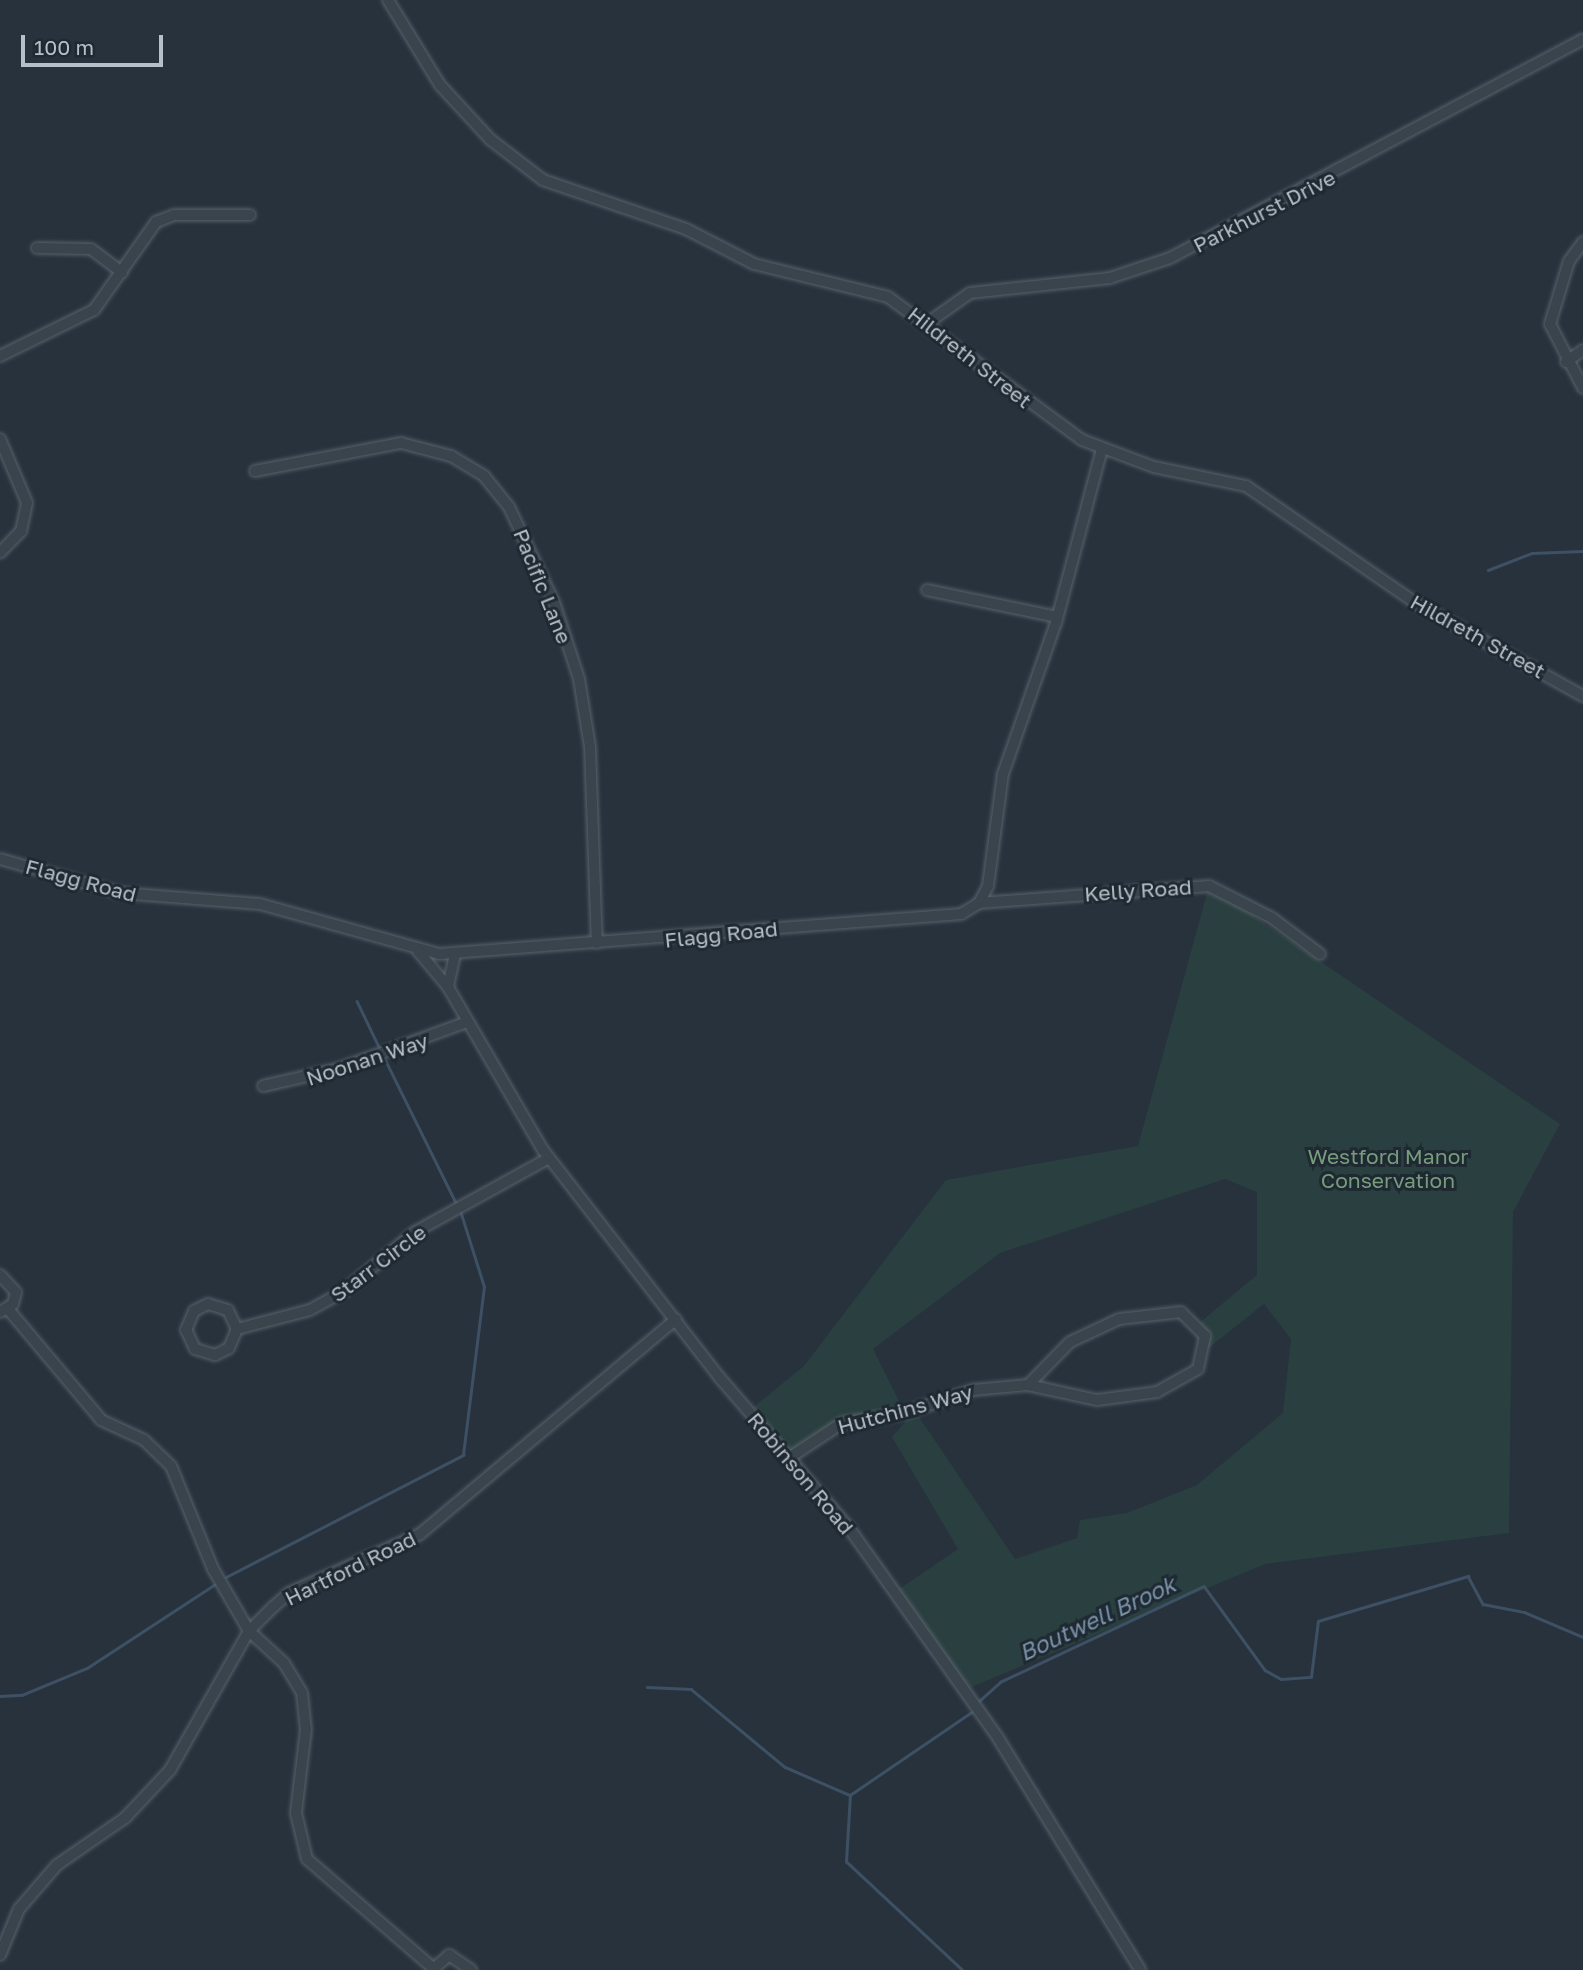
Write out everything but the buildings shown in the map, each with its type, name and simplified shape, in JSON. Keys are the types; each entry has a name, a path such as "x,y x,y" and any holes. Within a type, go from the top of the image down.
{"street":[{"name":"Hildreth Street","path":"388,0 416,55 449,95 491,140 543,180 686,229 754,264 888,297 929,322 1057,423 1102,449 1246,486 1417,604 1583,696"},
{"name":"Parkhurst Drive","path":"929,322 970,293 1110,278 1170,258 1583,40"},
{"path":"0,356 87,315 122,272 149,228 166,217 250,215"},
{"path":"1583,242 1569,261 1550,316 1566,362 1583,388"},
{"path":"37,248 90,249 122,272"},
{"path":"1566,362 1583,350"},
{"path":"0,439 27,509 19,535 0,553"},
{"name":"Pacific Lane","path":"255,471 401,443 451,456 484,476 509,506 554,602 579,680 590,747 597,943"},
{"path":"979,903 988,886 1006,765 1057,617 1102,449"},
{"path":"927,590 1057,617"},
{"name":"Flagg Road","path":"0,859 120,893 260,904 418,951 456,953 944,917 979,903"},
{"name":"Kelly Road","path":"979,903 1209,886 1272,918 1320,954"},
{"name":"Robinson Road","path":"418,951 448,987 549,1158 676,1319 792,1456 1026,1778 1140,1970"},
{"path":"448,987 456,953"},
{"name":"Noonan Way","path":"263,1086 376,1056 467,1021"},
{"name":"Starr Circle","path":"237,1329 278,1321 332,1298 415,1232 549,1158"},
{"path":"0,1275 16,1292 4,1310 101,1420 144,1440 171,1466 213,1569 249,1632 284,1663 302,1693 306,1729 296,1813 307,1859 432,1969 454,1955 471,1970"},
{"path":"208,1304 228,1310 237,1329 229,1348 215,1355 195,1349 186,1330 194,1311 208,1304"},
{"name":"Hutchins Way","path":"792,1456 851,1420 905,1413 973,1390 1028,1385 1084,1399 1157,1392 1198,1369 1205,1336 1181,1312 1119,1319 1070,1342 1028,1385"},
{"name":"Hartford Road","path":"0,1955 19,1909 57,1866 125,1818 170,1770 249,1632 289,1593 401,1545 443,1517 676,1319"}],"green space":[{"name":"Westford Manor Conservation","path":"1209,886 1560,1124 1513,1212 1509,1533 1265,1564 962,1691 892,1594 958,1549 892,1437 915,1411 1015,1559 1077,1538 1080,1520 1127,1513 1197,1485 1283,1413 1291,1339 1264,1304 1206,1350 1198,1324 1257,1275 1257,1192 1225,1179 1000,1253 873,1349 905,1413 835,1426 792,1456 750,1410 804,1366 946,1180 1138,1146"}],"waterway":[{"path":"1488,570 1532,553 1583,551"},
{"path":"357,1001 381,1051"},
{"path":"384,1057 457,1205"},
{"path":"226,1577 463,1455 484,1287 460,1211"},
{"name":"Boutwell Brook","path":"978,1702 1000,1682 1204,1586 1265,1670 1281,1679 1311,1677 1318,1621 1468,1576 1483,1604 1524,1612 1583,1637"},
{"path":"0,1696 22,1695 87,1668 214,1585"},
{"path":"647,1687 691,1689 785,1767 850,1795"},
{"name":"Boutwell Brook","path":"962,1970 846,1862 850,1795 973,1711"}]}
